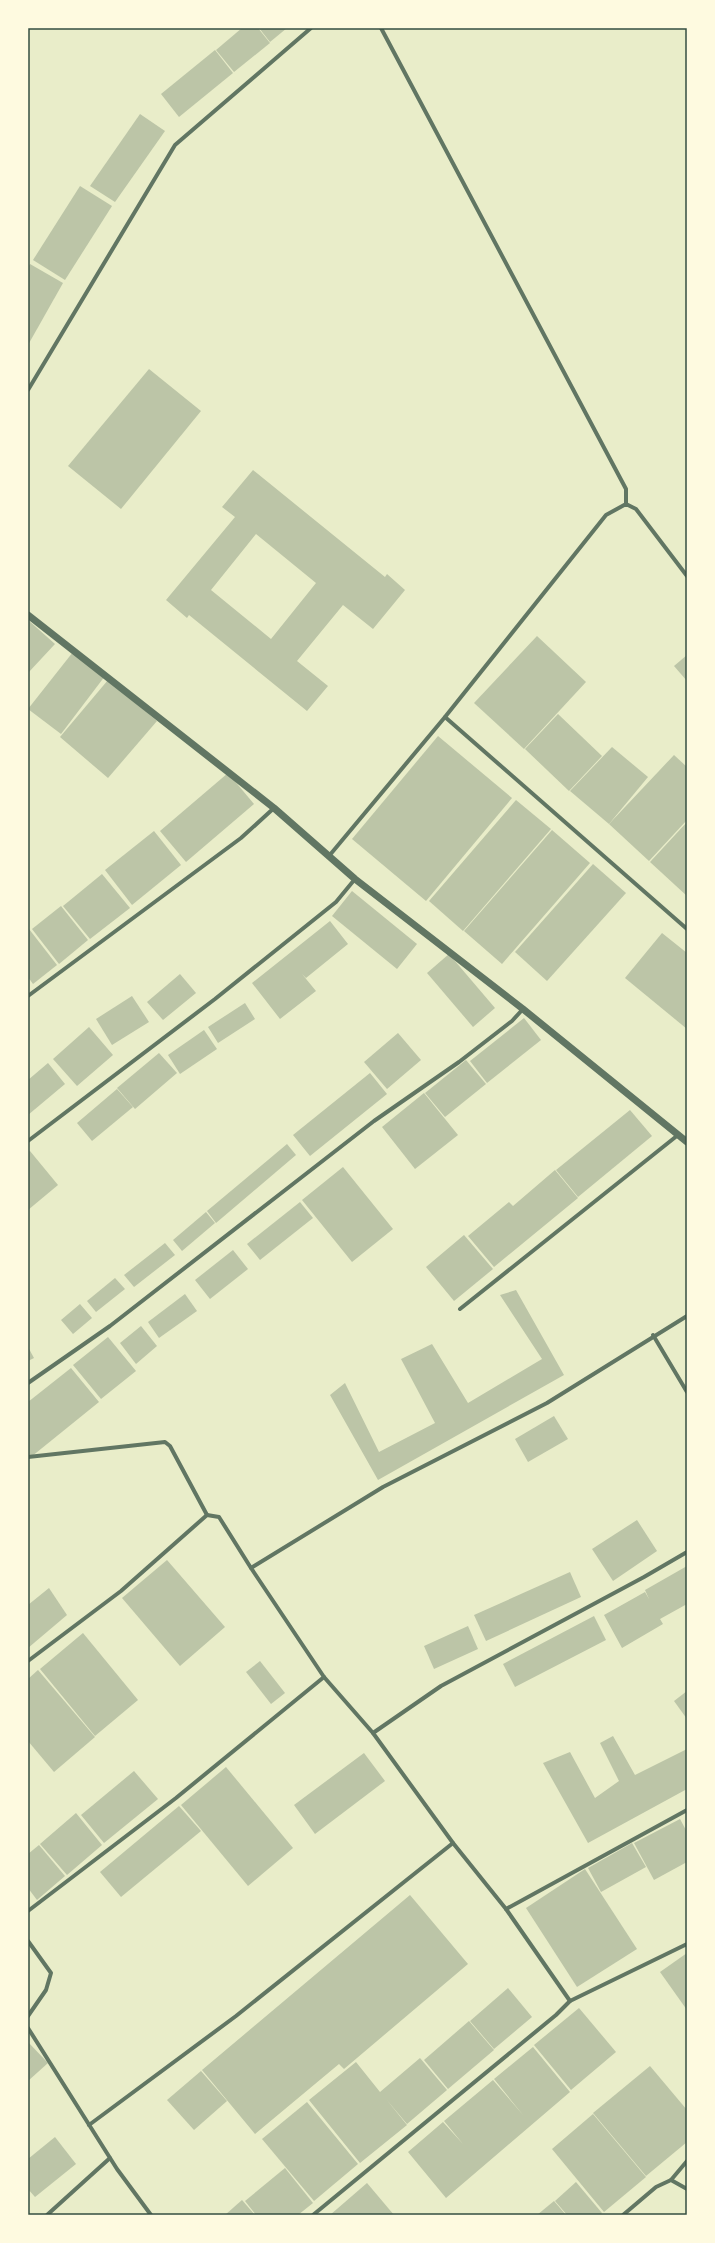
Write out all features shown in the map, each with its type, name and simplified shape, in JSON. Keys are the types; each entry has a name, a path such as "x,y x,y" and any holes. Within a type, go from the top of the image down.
{"street":[{"path":"28,390 175,145 311,28"},
{"path":"381,28 626,489 626,504"},
{"path":"626,504 636,509 687,576"},
{"path":"329,856 445,717 606,516 626,504"},
{"path":"28,615 274,808 355,879 523,1009 687,1142"},
{"path":"445,717 687,929"},
{"path":"28,996 241,838 274,808"},
{"path":"28,1141 214,999 336,902 355,879"},
{"path":"28,1383 110,1326 374,1121 459,1062 512,1021 523,1009"},
{"path":"460,1309 678,1135"},
{"path":"251,1568 383,1487 547,1403 653,1335 687,1316"},
{"path":"653,1335 687,1392"},
{"path":"28,1457 165,1442 170,1446 207,1515"},
{"path":"207,1515 219,1517 251,1568 324,1677 373,1733 453,1843 506,1909 570,2001"},
{"path":"28,1661 121,1591 207,1515"},
{"path":"373,1733 441,1686 644,1577 687,1552"},
{"path":"28,1911 176,1798 324,1677"},
{"path":"506,1909 687,1810"},
{"path":"89,2125 236,2016 453,1843"},
{"path":"28,1941 50,1973 46,1990 28,2016"},
{"path":"313,2215 556,2016 570,2001 687,1944"},
{"path":"28,2028 110,2158 151,2215"},
{"path":"47,2215 110,2158"},
{"path":"623,2215 656,2187 671,2180 687,2161"},
{"path":"671,2180 687,2189"}],"building":[{"path":"242,28 258,28 270,43 234,72 216,50"},
{"path":"259,28 287,28 270,42"},
{"path":"215,50 233,73 179,117 161,94"},
{"path":"140,114 165,131 115,202 90,186"},
{"path":"80,186 112,206 65,280 33,260"},
{"path":"30,264 63,283 28,345 28,268"},
{"path":"149,369 201,411 121,509 68,466"},
{"path":"253,470 385,577 387,574 405,590 373,629 343,605 297,661 328,686 307,711 189,615 187,618 166,600 235,517 222,507","holes":["256,534 316,583 271,639 211,590"]},
{"path":"28,620 55,644 28,673"},
{"path":"537,636 586,682 524,749 474,703"},
{"path":"73,652 105,676 61,734 28,709"},
{"path":"687,655 687,681 674,666"},
{"path":"108,680 157,721 108,778 60,737"},
{"path":"558,714 602,756 569,791 525,749"},
{"path":"438,736 512,798 426,901 352,839"},
{"path":"612,747 648,777 609,824 570,791"},
{"path":"674,755 687,767 687,820 649,861 609,824"},
{"path":"228,773 254,804 186,862 160,831"},
{"path":"516,800 551,829 463,931 429,901"},
{"path":"687,822 687,896 650,862"},
{"path":"552,830 590,863 502,964 464,931"},
{"path":"154,831 181,865 132,905 105,870"},
{"path":"593,864 626,893 547,981 515,952"},
{"path":"102,874 130,908 90,939 63,906"},
{"path":"352,891 417,944 397,969 332,916"},
{"path":"61,906 88,940 59,964 32,929"},
{"path":"330,921 348,944 306,978 302,974 316,991 280,1019 252,983"},
{"path":"29,929 57,965 33,984 28,977"},
{"path":"662,933 687,953 687,1029 625,978"},
{"path":"449,954 495,1008 473,1027 427,973"},
{"path":"180,974 196,993 163,1020 147,1002"},
{"path":"132,996 149,1022 112,1045 96,1019"},
{"path":"245,1003 255,1019 218,1043 208,1027"},
{"path":"524,1018 541,1040 487,1083 470,1061"},
{"path":"89,1027 113,1055 77,1086 53,1059"},
{"path":"204,1030 217,1049 180,1074 168,1055"},
{"path":"398,1033 421,1060 387,1089 364,1062"},
{"path":"159,1053 177,1073 135,1109 117,1088"},
{"path":"466,1060 486,1084 445,1117 425,1093"},
{"path":"48,1063 65,1084 28,1115 28,1080"},
{"path":"370,1073 387,1094 310,1156 293,1135"},
{"path":"117,1089 133,1107 92,1141 77,1123"},
{"path":"424,1093 458,1135 415,1169 382,1127"},
{"path":"630,1110 652,1136 578,1197 556,1170"},
{"path":"287,1144 296,1155 216,1223 207,1211"},
{"path":"30,1151 58,1185 28,1210 28,1152"},
{"path":"343,1167 393,1229 352,1262 302,1200"},
{"path":"555,1170 578,1198 494,1267 468,1236 509,1202 513,1206"},
{"path":"300,1202 313,1218 260,1260 247,1244"},
{"path":"206,1212 215,1223 182,1251 173,1240"},
{"path":"464,1235 493,1269 454,1301 426,1267"},
{"path":"165,1243 175,1255 134,1287 124,1275"},
{"path":"233,1250 248,1269 210,1299 195,1280"},
{"path":"115,1278 125,1289 96,1312 87,1301"},
{"path":"516,1290 564,1375 378,1480 330,1395 345,1383 379,1452 435,1423 401,1359 432,1344 468,1403 542,1359 500,1295"},
{"path":"185,1294 197,1311 159,1338 148,1322"},
{"path":"80,1304 92,1318 73,1334 61,1320"},
{"path":"141,1326 157,1346 136,1364 120,1343"},
{"path":"108,1337 136,1371 101,1399 73,1365"},
{"path":"28,1347 34,1358 28,1361"},
{"path":"71,1368 99,1402 31,1457 28,1453 28,1402"},
{"path":"554,1416 568,1439 528,1462 515,1439"},
{"path":"637,1520 657,1551 613,1581 592,1549"},
{"path":"167,1560 225,1627 180,1666 122,1598"},
{"path":"687,1566 687,1604 660,1619 663,1624 622,1648 604,1615 645,1592 649,1599 645,1590"},
{"path":"570,1572 581,1597 486,1641 474,1615"},
{"path":"49,1588 67,1615 28,1648 28,1605"},
{"path":"594,1616 606,1640 515,1687 503,1664"},
{"path":"468,1626 478,1649 434,1669 424,1646"},
{"path":"83,1633 138,1700 95,1736 40,1669"},
{"path":"260,1661 285,1693 271,1704 246,1672"},
{"path":"38,1670 95,1737 54,1772 28,1741 28,1679"},
{"path":"687,1691 687,1719 674,1701"},
{"path":"613,1736 635,1775 687,1749 687,1789 588,1843 543,1763 570,1752 595,1798 619,1781 600,1743"},
{"path":"364,1753 385,1781 315,1834 294,1805"},
{"path":"226,1767 293,1848 248,1886 181,1805"},
{"path":"134,1771 158,1799 104,1843 81,1815"},
{"path":"179,1806 201,1831 121,1897 100,1872"},
{"path":"76,1813 102,1845 67,1875 40,1844"},
{"path":"680,1819 687,1832 687,1862 654,1880 634,1843"},
{"path":"632,1843 646,1867 601,1892 588,1868"},
{"path":"39,1845 65,1876 37,1900 28,1888 28,1854"},
{"path":"585,1869 637,1949 577,1987 526,1908"},
{"path":"410,1895 468,1964 344,2069 339,2064 255,2134 202,2070"},
{"path":"687,1953 687,2010 660,1972"},
{"path":"508,1988 532,2017 494,2049 470,2021"},
{"path":"579,2008 616,2052 571,2090 534,2045"},
{"path":"469,2021 494,2050 448,2089 424,2060"},
{"path":"28,2042 48,2063 28,2081"},
{"path":"533,2047 570,2092 446,2198 408,2152 443,2122 463,2144 444,2121 493,2080 523,2115 494,2079"},
{"path":"420,2058 447,2090 407,2124 386,2099 407,2125 360,2163 309,2100 356,2062 380,2092"},
{"path":"650,2066 687,2110 687,2142 646,2176 593,2113"},
{"path":"201,2071 227,2101 194,2130 167,2100"},
{"path":"307,2102 358,2164 314,2201 262,2139"},
{"path":"593,2114 646,2177 604,2212 552,2149"},
{"path":"55,2137 76,2164 35,2197 28,2189 28,2159"},
{"path":"285,2168 313,2203 298,2215 256,2215 245,2201"},
{"path":"576,2182 602,2213 600,2215 567,2215 555,2201"},
{"path":"367,2183 394,2215 330,2215"},
{"path":"242,2200 255,2215 225,2215"},
{"path":"554,2201 566,2215 537,2215"}]}
